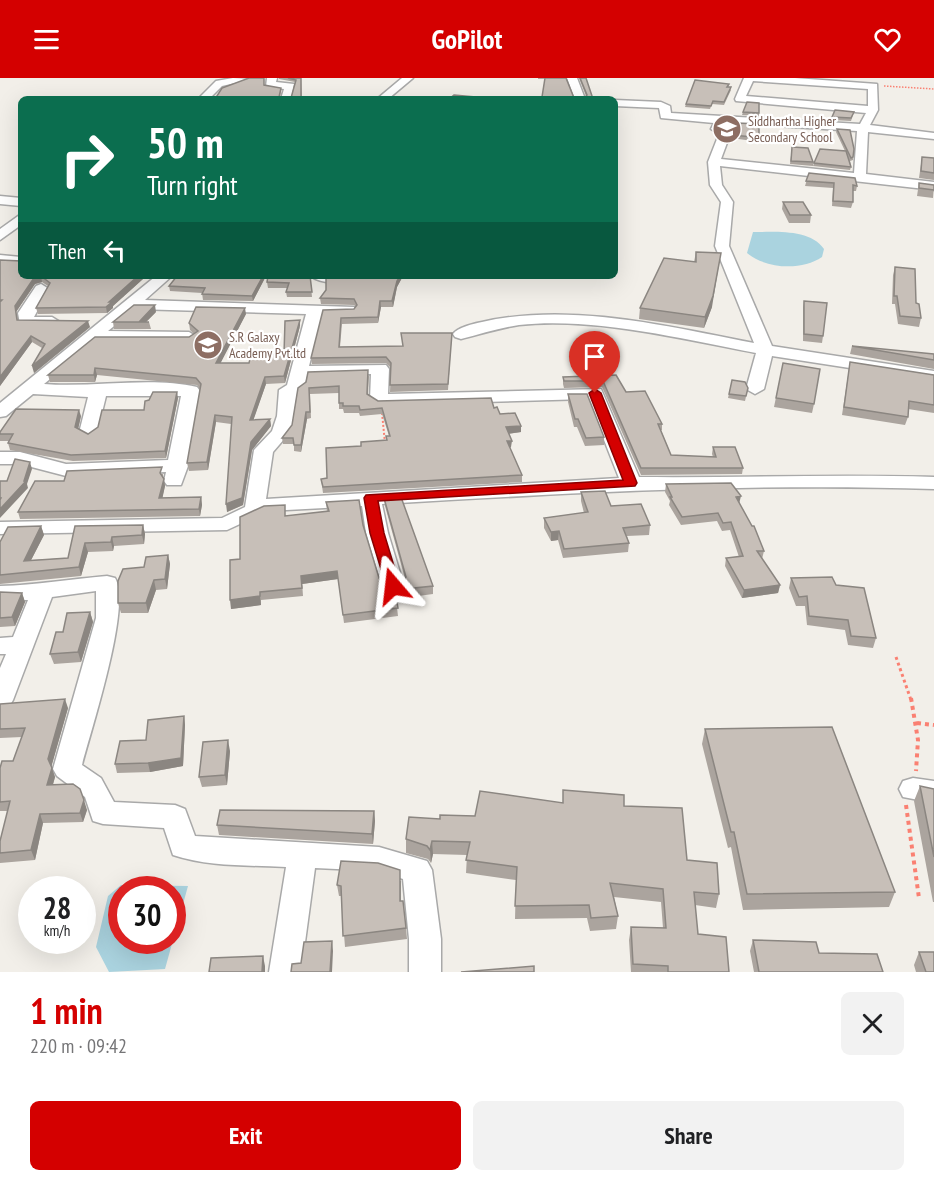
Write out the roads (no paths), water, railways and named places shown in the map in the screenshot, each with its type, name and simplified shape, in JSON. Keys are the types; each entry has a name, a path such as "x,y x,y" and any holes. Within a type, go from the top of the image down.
{"street":[{"path":"272,78 270,85 290,86 287,96"},
{"path":"386,96 408,78"},
{"path":"572,78 579,96"},
{"path":"860,177 863,128 873,111 873,86 749,78 740,99 873,111"},
{"path":"206,96 219,83 247,80"},
{"path":"618,103 661,105 666,108 665,116 863,128 934,136"},
{"path":"720,120 717,129 725,132 714,162 716,185 727,202 723,219 722,246 765,349 754,389"},
{"path":"714,162 934,186"},
{"path":"0,200 18,202"},
{"path":"0,236 18,221"},
{"path":"0,259 18,261"},
{"path":"0,412 161,279"},
{"path":"41,289 26,313 26,321 111,320"},
{"path":"131,304 224,309 348,310"},
{"path":"255,506 264,450 275,443 284,432 288,390 295,388 315,310"},
{"path":"461,334 489,323 547,318 693,335 934,376"},
{"path":"92,336 189,337"},
{"path":"300,371 380,369 379,400 595,393 631,483"},
{"path":"0,458 20,458 66,470 176,474 191,391 148,389 75,392 29,388"},
{"path":"88,433 98,391"},
{"path":"255,506 631,483 746,484 842,480 934,483"},
{"path":"371,498 377,533 393,586"},
{"path":"0,528 227,524 241,514 259,509 255,506"},
{"path":"0,593 42,592 58,587 107,584 108,618 67,769 99,793 103,813 175,817 183,846 206,851 302,857 379,858 417,870 426,939 425,972"},
{"path":"0,699 11,646 42,592"},
{"path":"285,972 302,857"}],"water":[{"path":"753,232 792,233 810,238 824,249 822,257 805,265 794,266 764,262 747,253"},
{"path":"108,896 108,954 169,954 165,969 109,972 96,947"}],"place":[{"name":"Siddhartha Higher Secondary School","path":"727,129"},
{"name":"S.R Galaxy Academy Pvt.ltd","path":"208,345"}]}
